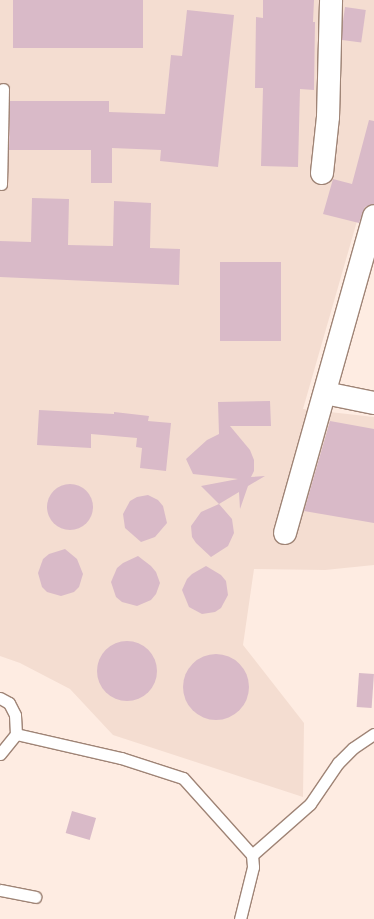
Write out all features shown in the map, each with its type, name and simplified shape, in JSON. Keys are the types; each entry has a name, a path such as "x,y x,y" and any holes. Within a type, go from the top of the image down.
{"street":[{"path":"322,173 328,117 331,0"},
{"path":"285,533 374,216"},
{"path":"325,393 374,403"}],"lane":[{"path":"1,184 3,89"},
{"path":"0,698 9,703 15,715 16,734 0,754"},
{"path":"16,734 121,758 183,778 252,855 252,872 240,919"},
{"path":"252,855 269,842 310,804 338,762 353,748 374,734"},
{"path":"0,890 34,897"}],"shaded area":[{"path":"0,0 374,0 374,162 303,409 374,417 374,565 325,570 254,569 243,645 304,723 303,797 113,735 70,689 20,663 0,656"}],"building":[{"path":"13,0 143,0 143,48 13,48"},
{"path":"263,0 314,0 314,90 300,89 298,167 261,166 263,88 255,88 256,17 263,18"},
{"path":"345,7 366,10 361,43 340,40"},
{"path":"187,10 234,15 218,167 160,161 161,150 112,148 112,183 91,183 91,150 9,150 10,101 109,101 109,112 165,114 171,55 182,56"},
{"path":"369,120 374,121 374,204 365,207 359,223 323,214 333,179 352,184"},
{"path":"32,198 69,199 68,245 113,246 114,201 151,203 150,248 180,249 179,285 0,277 0,241 31,242"},
{"path":"220,262 281,262 281,341 220,341"},
{"path":"270,401 271,426 230,426 250,450 254,460 254,471 251,477 265,476 248,486 240,509 239,492 219,504 201,486 238,479 193,474 186,459 207,440 219,434 218,402"},
{"path":"39,410 114,414 114,412 149,416 148,421 171,423 166,471 140,468 142,448 136,447 137,438 91,434 91,448 37,445"},
{"path":"330,421 374,429 374,523 304,511"},
{"path":"70,484 83,488 89,494 93,507 89,520 83,526 70,530 57,526 51,520 47,507 51,494 57,488"},
{"path":"148,495 158,500 163,506 167,523 155,537 141,542 125,528 123,514 130,501 137,497"},
{"path":"219,504 232,519 234,533 228,546 211,557 196,543 192,537 191,526 201,512"},
{"path":"65,549 77,559 83,574 79,587 74,592 61,596 47,592 42,587 38,573 43,559 49,554"},
{"path":"138,556 156,572 160,583 156,594 151,600 137,606 122,602 116,597 111,582 117,568 123,563"},
{"path":"206,566 221,575 226,581 228,595 221,608 215,612 202,614 189,607 182,590 187,579 192,574"},
{"path":"127,641 144,646 152,654 157,671 152,688 144,696 127,701 110,696 102,688 97,671 102,654 110,646"},
{"path":"216,654 228,657 239,664 246,675 249,687 246,699 239,710 228,717 216,720 204,717 193,710 186,699 183,687 186,675 193,664 204,657"},
{"path":"359,673 374,674 372,708 357,707"},
{"path":"72,811 96,818 90,840 66,833"}]}
